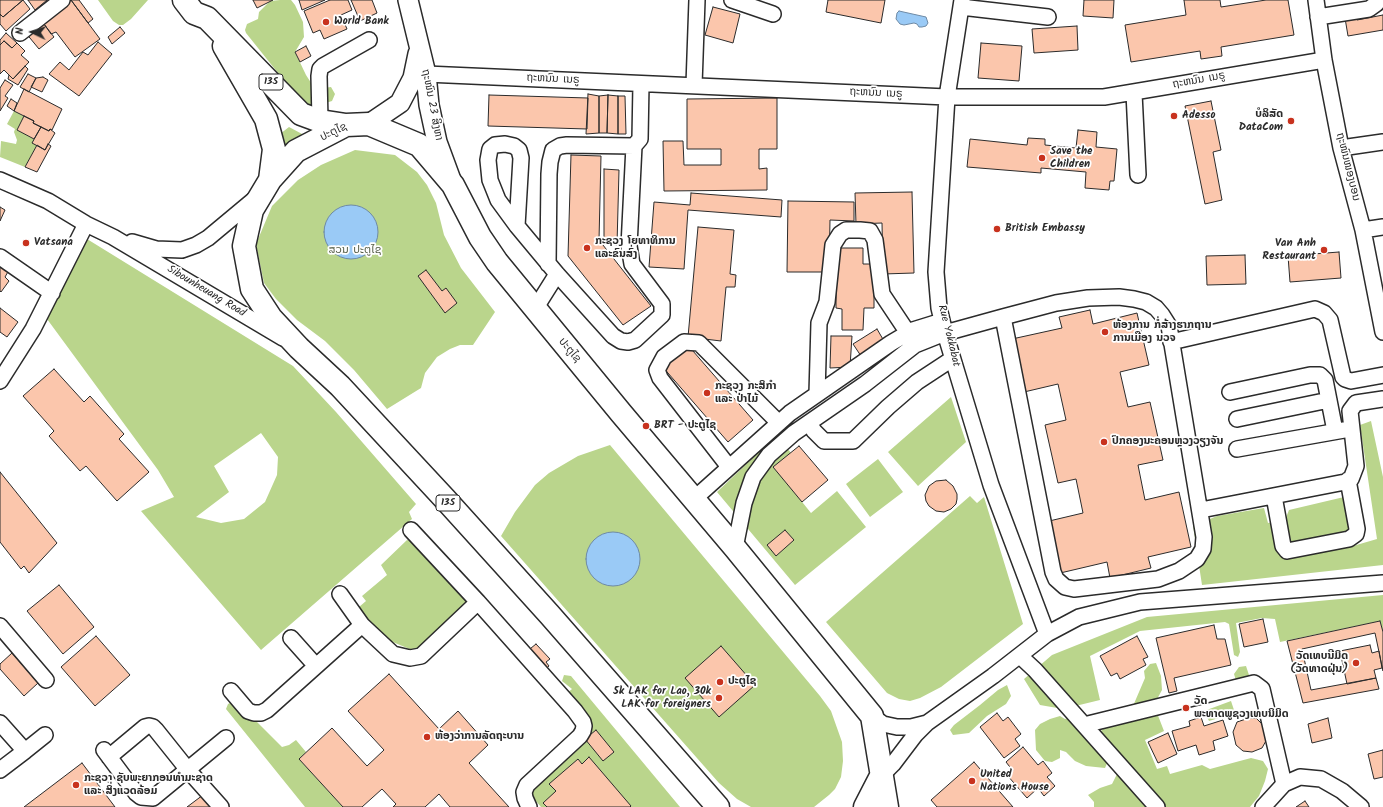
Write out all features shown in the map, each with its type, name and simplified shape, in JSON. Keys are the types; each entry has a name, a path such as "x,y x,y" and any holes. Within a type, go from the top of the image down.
{"highway":[{"name":"13S","path":"184,0 194,13 204,9"},
{"name":"13S","path":"204,9 301,114 320,121 346,125"},
{"name":"13S","path":"204,9 266,119 274,149 265,187"},
{"name":"ປະຕູໄຊ","path":"718,807 549,614 444,499 340,386 299,348 271,318 252,289 244,246 252,210 265,187 296,151 346,125 369,124 419,145 453,185 480,237 497,262 534,309 735,548 872,716"},
{"path":"872,716 887,807"},
{"path":"865,807 881,776"}],"main road":[{"name":"ຖະໜົນ 23 ສິງຫາ","path":"408,0 426,74 429,105 437,142 453,185"},
{"name":"ຖະໜົນ 23 ສິງຫາ","path":"369,124 400,103 413,78 419,47"}],"street":[{"path":"20,33 62,0"},
{"path":"694,85 697,0"},
{"path":"732,0 773,14"},
{"name":"ຖະໜົນໜອງບອນ","path":"1316,0 1324,60 1341,148 1363,230 1383,332"},
{"path":"1318,17 1369,9 1379,0"},
{"path":"961,4 1048,17"},
{"name":"Rue Yokkabat","path":"961,4 947,97 936,272 939,308 952,359 991,485 1046,634"},
{"path":"320,121 320,69 369,40"},
{"name":"ຖະຫນົນ ເນຣູ","path":"426,74 947,97 1104,98 1324,60"},
{"path":"517,226 521,158 519,150 514,146 505,144 495,145 488,153 490,180 498,200 517,226 552,269 613,336 621,341 628,342 635,340 662,315 662,304 632,264 629,246 634,146 640,139 641,84"},
{"path":"1134,92 1138,175"},
{"path":"1341,148 1383,142"},
{"path":"534,309 552,269 549,174 553,150 560,146 567,145 634,146"},
{"name":"Sibounheuang Road","path":"0,180 48,201 86,224 113,237 299,348"},
{"name":"Sibounheuang Road","path":"113,237 156,249 182,250 196,245 208,238 265,187"},
{"path":"0,381 33,330 86,224"},
{"path":"1363,230 1383,227"},
{"path":"817,394 819,323 827,302 833,244 840,234 846,230 870,232 875,240 882,294 908,333"},
{"path":"0,257 52,293"},
{"path":"694,499 790,413 891,343 913,330 943,327 1004,317 1068,301 1088,298 1119,297 1146,302 1156,308 1168,326 1201,510 1204,537 1203,549 1197,559 1179,572 1158,579 1074,589 1065,587 1060,583 1053,572 1004,317"},
{"path":"1171,342 1315,309 1324,313 1330,320 1345,379 1351,381 1383,375"},
{"path":"735,548 744,503 752,477 769,455 809,422 865,384 915,345 943,327"},
{"path":"729,467 660,378 657,370 664,357 684,342 699,343 779,423"},
{"path":"809,422 814,432 824,441 853,441 888,407 917,382 952,359"},
{"path":"1230,392 1310,375 1320,375 1342,371"},
{"path":"1320,375 1325,380 1335,431"},
{"path":"1201,510 1351,479 1356,466 1350,411 1356,403 1383,399"},
{"path":"1237,419 1329,400"},
{"path":"1237,449 1351,428"},
{"path":"1274,496 1283,546 1287,551 1349,540 1356,534 1357,528 1348,480"},
{"path":"411,530 478,602 575,711 583,722 583,731 580,736 527,785 524,792 529,807"},
{"path":"881,776 926,723 1020,656 1046,634 1079,617 1140,602 1383,583"},
{"path":"340,594 362,625 393,654 410,658 421,656 478,602"},
{"path":"231,691 248,710 254,713 267,710 362,625"},
{"path":"0,626 46,680"},
{"path":"291,638 316,666"},
{"path":"1020,656 1035,670 1157,807"},
{"path":"1084,725 1254,683 1262,689 1284,784"},
{"path":"872,716 883,724 897,727 911,727 926,723"},
{"path":"0,723 25,751"},
{"path":"221,807 188,770 156,730 149,726 145,727 106,754 136,793 141,797 148,799 158,795 188,770 226,738"},
{"path":"0,770 45,735"},
{"path":"1263,807 1284,784 1300,776 1321,779 1342,791 1361,807"}],"green space":[{"path":"98,0 148,0 131,19 123,25 119,25 113,21"},
{"path":"291,0 303,22 304,37 295,52 306,75 315,89 331,87 335,94 332,101 313,107 302,103 246,33 245,30 247,24 258,19 259,12 270,1"},
{"path":"14,111 24,116 17,130 34,139 37,145 25,167 0,157 1,141 16,144 17,140 14,132 15,129 7,124"},
{"path":"289,127 304,135 283,149 280,134"},
{"name":"ສວນ ປະຕູໄຊ","path":"355,150 395,155 417,172 427,185 436,203 444,235 461,268 495,312 473,345 460,345 437,357 425,373 421,388 387,409 354,370 325,341 297,320 276,299 264,283 256,244 272,206 298,180 321,165"},
{"path":"87,239 293,366 336,412 416,504 409,512 412,519 261,650 141,511 174,497 158,470 47,319","holes":["261,433 278,457 277,475 265,502 244,519 221,523 196,517 229,492 214,466"]},
{"path":"951,397 966,442 918,486 888,452"},
{"path":"1371,421 1383,477 1383,565 1202,585 1193,526 1217,516 1264,508 1268,523 1285,520 1289,510 1344,497 1349,530 1344,535 1353,546 1377,539 1360,425"},
{"path":"777,435 791,453 774,467 811,513 837,491 866,527 795,585 717,492"},
{"path":"610,445 831,711 842,742 843,761 841,777 835,789 814,807 751,807 737,799 719,783 501,536 515,512 535,485 549,473 578,456"},
{"path":"878,459 903,492 870,517 846,484"},
{"path":"970,496 977,503 984,497 1023,624 941,687 920,698 910,701 899,699 887,693 826,622"},
{"path":"407,540 416,542 466,598 466,604 419,650 412,650 383,638 359,607 366,601 362,596 387,575 381,565"},
{"path":"1383,595 1383,632 1380,621 1280,642 1275,619 1262,618 1236,623 1240,652 1238,657 1234,655 1229,624 1225,622 1140,631 1090,656 1100,700 1063,709 1040,705 1024,679 1052,655 1147,617"},
{"path":"1156,663 1161,676 1162,690 1156,701 1157,713 1164,731 1145,740 1157,769 1167,766 1170,774 1202,765 1210,769 1251,758 1263,761 1268,769 1265,781 1259,796 1250,807 1094,807 1094,802 1088,795 1100,788 1112,784 1117,774 1126,763 1100,732 1106,726 1127,720 1145,678 1144,671 1150,664"},
{"path":"1246,666 1251,681 1237,684 1234,674 1239,667"},
{"path":"564,675 571,676 680,807 541,807 530,793 589,736 591,726 566,694 572,689 562,681"},
{"path":"1007,685 1011,696 1006,704 987,716 969,733 953,735 950,730 954,725 998,690"},
{"path":"1231,701 1235,713 1209,721 1204,711"},
{"path":"232,702 240,705 282,747 289,745 296,740 306,752 299,759 343,807 305,807 226,709 228,704"},
{"path":"1060,716 1065,719 1069,718 1108,761 1105,768 1086,766 1075,761 1066,752 1060,750 1060,758 1052,762 1045,761 1036,750 1035,730 1040,724"}],"water":[{"path":"899,11 926,17 928,23 926,26 922,27 919,27 914,23 904,25 900,24 896,19"},
{"path":"346,205 356,205 366,209 374,217 378,227 378,237 374,247 366,255 356,259 346,259 336,255 328,247 324,237 324,227 328,217 336,209"},
{"path":"613,532 623,534 632,540 638,549 640,559 638,569 632,578 623,584 613,586 603,584 594,578 588,569 586,559 588,549 594,540 603,534"}],"building":[{"path":"0,0 23,0 3,17 0,14"},
{"path":"23,0 30,9 6,31 0,24 0,15 3,17"},
{"path":"28,0 47,0 35,10"},
{"path":"71,0 100,39 75,57 56,32 51,34 42,21"},
{"path":"71,0 79,0 93,19 88,23"},
{"path":"253,0 273,0 257,8"},
{"path":"299,0 325,0 302,10"},
{"name":"World Bank","path":"330,0 348,0 352,10 341,15 347,29 324,39 320,30 313,33 304,11"},
{"path":"351,0 372,0 377,13 360,21"},
{"path":"828,0 885,0 881,23 826,12"},
{"path":"1084,0 1114,0 1113,18 1083,16"},
{"path":"1184,0 1220,0 1221,7 1266,0 1288,0 1294,35 1221,47 1222,56 1201,59 1200,51 1131,62 1125,25 1186,15"},
{"path":"713,7 740,14 733,43 705,35"},
{"path":"1383,15 1383,30 1348,36 1345,18 1356,17 1357,20"},
{"path":"40,19 54,37 39,49 25,32"},
{"path":"1077,26 1078,50 1034,53 1032,29"},
{"path":"120,27 125,33 112,44 108,37"},
{"path":"6,33 17,43 12,48 4,41 0,45 0,40"},
{"path":"4,41 12,48 17,43 25,51 21,55 29,62 13,79 4,70 0,74 0,45"},
{"path":"98,42 112,54 79,96 49,74 60,62 69,70 83,52 88,55"},
{"path":"981,43 1022,46 1019,81 978,78"},
{"path":"306,46 311,56 300,62 295,52"},
{"path":"25,66 28,69 18,85 8,79 9,75 13,79"},
{"path":"28,74 36,78 29,92 20,87"},
{"path":"43,77 48,80 42,92 31,87 36,78"},
{"path":"5,80 13,85 5,96 8,98 0,111 0,88"},
{"path":"24,89 62,109 52,130 50,129 49,131 33,123 34,121 14,111"},
{"path":"588,94 599,96 599,133 586,134"},
{"path":"489,95 588,98 587,129 488,126"},
{"path":"608,95 607,133 599,133 599,96"},
{"path":"608,95 618,96 618,134 607,133"},
{"path":"618,96 625,96 626,134 618,134"},
{"path":"777,98 777,149 759,149 759,169 767,168 767,190 664,191 663,141 683,141 684,165 721,165 721,149 687,149 687,99"},
{"path":"11,99 17,103 14,111 7,106"},
{"path":"1211,101 1221,150 1213,152 1222,200 1205,204 1185,106"},
{"path":"24,116 34,121 33,123 41,127 34,139 17,130"},
{"path":"41,127 49,131 50,129 55,133 45,150 32,143"},
{"name":"Save the Children","path":"1078,130 1097,132 1096,147 1117,149 1114,181 1110,181 1109,190 1085,188 1086,172 1041,168 1041,173 967,167 970,139 1027,145 1028,138 1045,139 1045,145 1076,148"},
{"path":"48,144 51,146 37,172 25,167 37,145 45,150"},
{"name":"ກະຊວງ ໂຍທາທິການ ແລະຂົນສົ່ງ","path":"571,155 601,156 599,240 651,306 623,325 568,256"},
{"path":"604,169 619,170 617,245 604,243"},
{"path":"912,192 914,273 883,274 882,223 856,224 855,193"},
{"path":"691,193 782,200 781,217 688,210 684,269 649,267 654,202 690,205"},
{"path":"788,201 854,202 854,221 830,220 829,272 787,272"},
{"path":"0,207 5,210 0,221"},
{"path":"698,227 734,230 730,274 736,275 735,287 726,287 721,341 688,337"},
{"path":"836,248 863,248 863,264 874,264 874,308 864,308 863,330 842,330 842,309 836,308"},
{"path":"1339,252 1341,278 1290,282 1288,256"},
{"path":"1245,255 1246,284 1207,285 1206,256"},
{"path":"0,263 9,270 5,277 9,281 1,292 0,291"},
{"path":"426,270 442,291 446,288 457,303 445,313 418,276"},
{"path":"0,308 18,322 7,337 0,332"},
{"name":"ປົກຄອງນະຄອນຫຼວງວຽງຈັນ","path":"1090,310 1093,324 1137,313 1149,365 1120,372 1128,407 1150,402 1163,460 1138,465 1145,500 1179,492 1191,547 1148,557 1151,568 1110,578 1107,562 1056,574 1045,522 1083,513 1076,479 1058,483 1045,425 1066,420 1058,384 1024,392 1012,339 1062,328 1059,317"},
{"path":"877,329 884,341 861,356 853,344"},
{"path":"831,336 852,336 850,367 830,368"},
{"name":"ກະຊວງ ກະສິກຳ ແລະ ປ່າໄມ້","path":"686,343 753,420 728,442 661,365"},
{"path":"54,369 84,402 90,396 124,434 119,439 149,472 117,501 86,466 80,471 49,436 54,431 23,396"},
{"path":"799,446 828,480 802,502 773,467"},
{"path":"0,472 57,543 29,573 24,566 21,569 0,542"},
{"path":"946,480 953,486 957,494 956,504 951,509 944,512 936,511 929,506 925,495 929,486 936,481"},
{"path":"785,530 794,540 776,556 767,545"},
{"path":"59,585 94,627 63,654 27,611"},
{"path":"1263,619 1268,642 1244,647 1239,624"},
{"path":"1380,621 1383,632 1383,671 1375,633 1302,649 1311,690 1376,678 1379,689 1303,703 1287,641"},
{"path":"1214,625 1217,639 1225,639 1231,665 1174,678 1177,691 1169,693 1156,638"},
{"path":"96,636 130,675 95,706 61,667"},
{"path":"1137,636 1148,657 1143,659 1146,665 1120,679 1117,673 1111,676 1100,656"},
{"path":"536,644 550,659 546,662 549,666 542,672 525,653"},
{"path":"1370,645 1372,653 1379,651 1382,668 1374,670 1376,678 1347,684 1340,651"},
{"name":"ປະຕູໄຊ","path":"721,646 755,685 719,717 685,678"},
{"path":"12,653 38,683 24,696 0,669 0,664"},
{"name":"ຫ້ອງວ່າການລັດຖະບານ","path":"389,674 439,729 458,711 488,745 469,763 509,807 450,807 439,794 425,807 393,807 396,804 382,789 362,807 343,807 299,759 332,728 367,766 384,750 348,711"},
{"path":"997,713 1003,721 1008,717 1021,734 1015,739 1020,746 1004,758 980,727"},
{"path":"1201,717 1204,726 1223,720 1228,736 1213,741 1215,750 1199,755 1196,745 1178,751 1172,731 1190,726 1189,721"},
{"path":"1249,718 1256,718 1262,724 1267,739 1262,748 1252,752 1243,751 1236,745 1233,732 1237,722"},
{"path":"1328,718 1332,738 1312,743 1308,724"},
{"path":"596,730 614,752 603,761 585,739"},
{"path":"1168,733 1177,754 1158,763 1148,742"},
{"path":"1023,747 1038,765 1043,761 1052,773 1047,777 1055,786 1044,796 1038,788 1027,798 1007,775 1013,771 1006,762"},
{"path":"1383,750 1383,777 1374,779 1368,754"},
{"path":"589,757 631,806 547,807 543,803 556,791 549,784 578,759 582,764"},
{"name":"United Nations House","path":"974,762 1013,807 937,807 931,800"},
{"name":"ກະຊວງ ຊັບພະຍາກອນທຳມະຊາດ ແລະ ສິ່ງແວດລ້ອມ","path":"82,763 115,807 24,807"},
{"path":"203,795 212,807 187,807"},
{"path":"1305,801 1309,807 1296,807"}],"place":[{"name":"World Bank","path":"326,22"},
{"name":"Adesso","path":"1174,116"},
{"name":"ບໍລິສັດ DataCom","path":"1291,121"},
{"name":"Save the Children","path":"1042,158"},
{"name":"British Embassy","path":"997,229"},
{"name":"Vatsana","path":"26,243"},
{"name":"ກະຊວງ ໂຍທາທິການ ແລະຂົນສົ່ງ","path":"587,248"},
{"name":"Van Anh Restaurant","path":"1324,250"},
{"name":"ຫ້ອງການ ກໍ່ສ້າງຮາກຖານ ການເມືອງ ນວຈ","path":"1105,332"},
{"name":"ກະຊວງ ກະສິກຳ ແລະ ປ່າໄມ້","path":"707,393"},
{"name":"BRT - ປະຕູໄຊ","path":"646,426"},
{"name":"ປົກຄອງນະຄອນຫຼວງວຽງຈັນ","path":"1104,442"},
{"name":"ວັດເທບນີມິດ (ວັດທາດຝຸ່ນ)","path":"1356,663"},
{"name":"ປະຕູໄຊ","path":"720,682"},
{"name":"5k LAK for Lao, 30k LAK for foreigners","path":"719,698"},
{"name":"ວັດ ພະທາດພູຊວງເທບນິມິດ","path":"1186,708"},
{"name":"ຫ້ອງວ່າການລັດຖະບານ","path":"427,737"},
{"name":"United Nations House","path":"972,781"},
{"name":"ກະຊວງ ຊັບພະຍາກອນທຳມະຊາດ ແລະ ສິ່ງແວດລ້ອມ","path":"76,785"}]}
